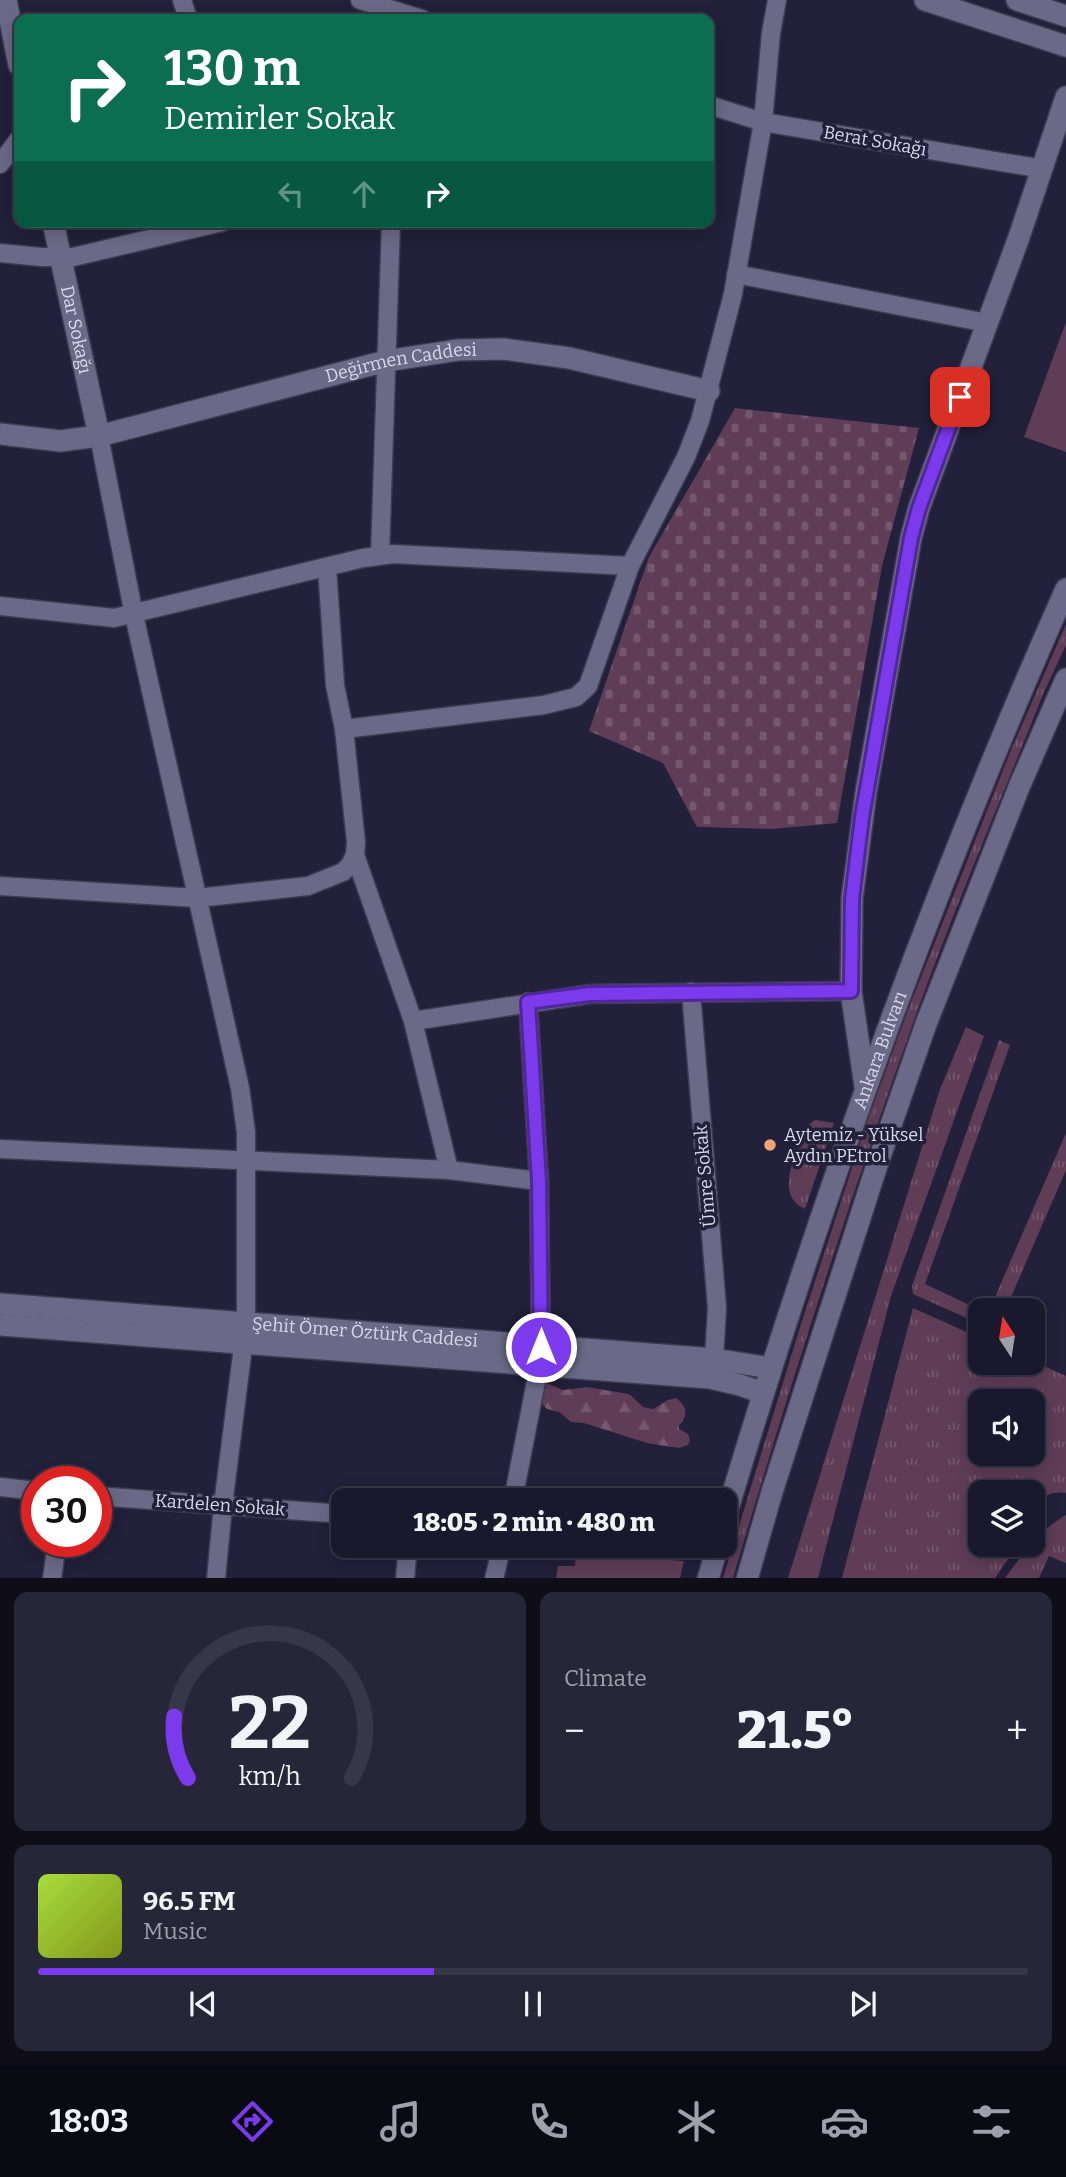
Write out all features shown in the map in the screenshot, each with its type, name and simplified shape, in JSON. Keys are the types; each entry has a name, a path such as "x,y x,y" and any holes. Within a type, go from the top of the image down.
{"street":[{"path":"6,0 14,40"},
{"path":"360,0 403,11"},
{"path":"344,729 544,705 576,697 588,686 630,566 686,457 701,421 736,274 763,122 771,33 777,0"},
{"path":"925,0 1066,46"},
{"path":"1017,0 1066,16"},
{"path":"865,1086 851,991 852,899 862,817 911,538 919,508 988,323 1066,97"},
{"name":"Berat Sokağı","path":"714,107 763,122 1043,169"},
{"path":"0,164 14,146"},
{"name":"Dar Sokağı","path":"53,228 99,436"},
{"path":"0,253 60,258 196,228"},
{"path":"380,555 391,228"},
{"path":"736,274 988,323"},
{"name":"Değirmen Caddesi","path":"0,434 60,441 99,436 386,361 458,350 503,349 569,358 709,391"},
{"path":"99,436 134,615 240,1088 246,1132 245,1333 216,1578"},
{"path":"0,606 104,618 134,615 380,555 414,554 630,566"},
{"path":"0,886 197,898 308,886 343,873 355,855 356,842 344,729 335,684 327,567"},
{"name":"Ankara Bulvarı","path":"734,1488 771,1368 865,1086 961,838 1066,589"},
{"name":"Ankara Bulvarı","path":"747,1578 843,1269 926,1024 1018,787 1066,678"},
{"path":"355,855 413,1021 449,1170"},
{"path":"413,1021 590,994 851,991"},
{"name":"Ümre Sokak","path":"691,992 717,1308 714,1359"},
{"path":"515,1488 540,1356 539,1181 528,1002"},
{"path":"0,1149 449,1170 539,1181"},
{"name":"Şehit Ömer Öztürk Caddesi","path":"0,1304 245,1333 540,1356 710,1378 763,1393"},
{"name":"Şehit Ömer Öztürk Caddesi","path":"0,1325 245,1333"},
{"name":"Şehit Ömer Öztürk Caddesi","path":"540,1356 714,1359 771,1368"},
{"path":"0,1487 21,1489"},
{"name":"Kardelen Sokak","path":"112,1497 331,1513"},
{"path":"52,1578 55,1557"},
{"path":"405,1578 407,1558"},
{"path":"494,1578 499,1558"},
{"path":"708,1578 714,1558"}],"green space":[{"path":"1066,322 1066,452 1024,437"},
{"path":"735,408 919,428 882,566 837,823 773,829 697,827 663,763 589,731 649,557"},
{"path":"1066,624 1066,645 1044,692 966,885 895,1073 822,1288 733,1578 723,1578 729,1558 737,1558 737,1532 867,1122 908,1010 1011,750"},
{"path":"966,1027 984,1036 891,1296 818,1578 788,1578 940,1089"},
{"path":"999,1040 1010,1045 925,1284 968,1304 968,1319 913,1294 912,1286"},
{"path":"815,1120 834,1123 805,1209 796,1203 791,1194 790,1174 804,1132"},
{"path":"1066,1133 1066,1170 1011,1298 995,1298"},
{"path":"913,1308 968,1333 968,1376 1045,1376 1045,1366 1066,1376 1066,1493 1045,1496 1045,1480 968,1480 968,1557 1010,1557 995,1578 842,1578"},
{"path":"546,1383 563,1390 587,1387 629,1394 643,1407 653,1409 676,1398 683,1404 685,1411 679,1429 688,1434 688,1445 679,1448 647,1443 584,1423 571,1422 559,1412 547,1409 542,1404 541,1392"},
{"path":"1066,1515 1066,1563 1049,1556 1039,1578 1005,1578 1021,1557 1045,1557 1045,1531"},
{"path":"576,1558 684,1561 680,1578 556,1578 558,1566 575,1566"}],"place":[{"name":"Aytemiz - Yüksel Aydın PEtrol","path":"770,1145"}],"route":[{"path":"541,1347 539,1181 528,1002 590,994 851,991 852,899 862,817 911,538 919,508 960,397"}]}
